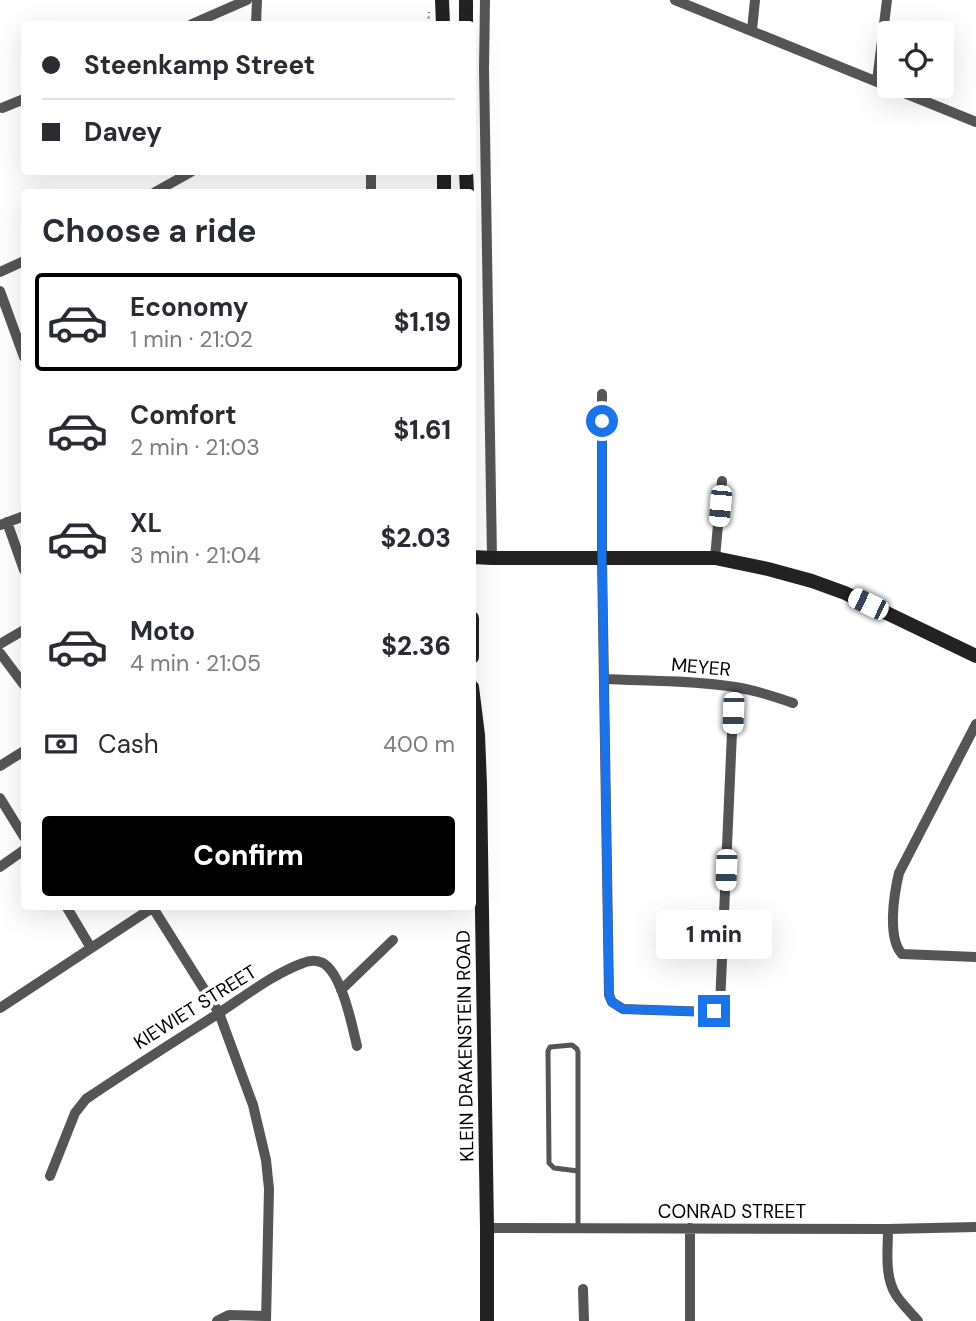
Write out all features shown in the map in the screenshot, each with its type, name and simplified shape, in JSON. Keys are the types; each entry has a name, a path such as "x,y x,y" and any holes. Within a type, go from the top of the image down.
{"main road":[{"path":"442,0 443,21"},
{"path":"466,0 466,21"},
{"path":"476,556 715,558 779,572 845,593 976,656"},
{"name":"KLEIN DRAKENSTEIN ROAD","path":"476,750 481,824 487,1321"}],"street":[{"path":"199,21 247,0"},
{"path":"256,21 257,0"},
{"path":"485,0 478,70 492,558"},
{"path":"675,0 877,81"},
{"path":"752,30 755,0"},
{"path":"884,21 887,0"},
{"path":"918,98 976,122"},
{"path":"2,108 21,100"},
{"path":"160,189 186,175"},
{"path":"0,272 21,262"},
{"path":"0,290 21,349"},
{"path":"602,394 609,995 612,1002 623,1009 711,1012 718,1008 721,1000 734,687"},
{"path":"715,558 722,481"},
{"path":"21,517 3,524 21,563"},
{"path":"0,644 21,632"},
{"path":"0,653 21,681"},
{"name":"MEYER","path":"604,680 687,682 734,687 793,703"},
{"path":"976,724 899,873 894,895 894,938 902,954 976,957"},
{"path":"0,766 21,753"},
{"path":"0,798 21,832"},
{"path":"14,820 21,816"},
{"path":"0,867 21,852"},
{"path":"68,910 91,948"},
{"path":"0,1008 149,910"},
{"path":"156,910 219,1013 253,1105 266,1160 269,1189 267,1319 229,1315 217,1321"},
{"path":"341,990 393,940"},
{"name":"KIEWIET STREET","path":"50,1176 75,1113 86,1099 263,983 303,963 313,960 326,965 341,990 357,1046"},
{"name":"CONRAD STREET","path":"487,1228 976,1227"},
{"path":"690,1228 691,1321"},
{"path":"888,1229 890,1283 918,1321"},
{"path":"583,1289 584,1321"}],"lane":[{"path":"578,1171 554,1168 549,1163 550,1047 572,1045 578,1052 578,1171 578,1229"}],"route":[{"path":"602,421 609,995 612,1002 623,1009 714,1011"}]}
